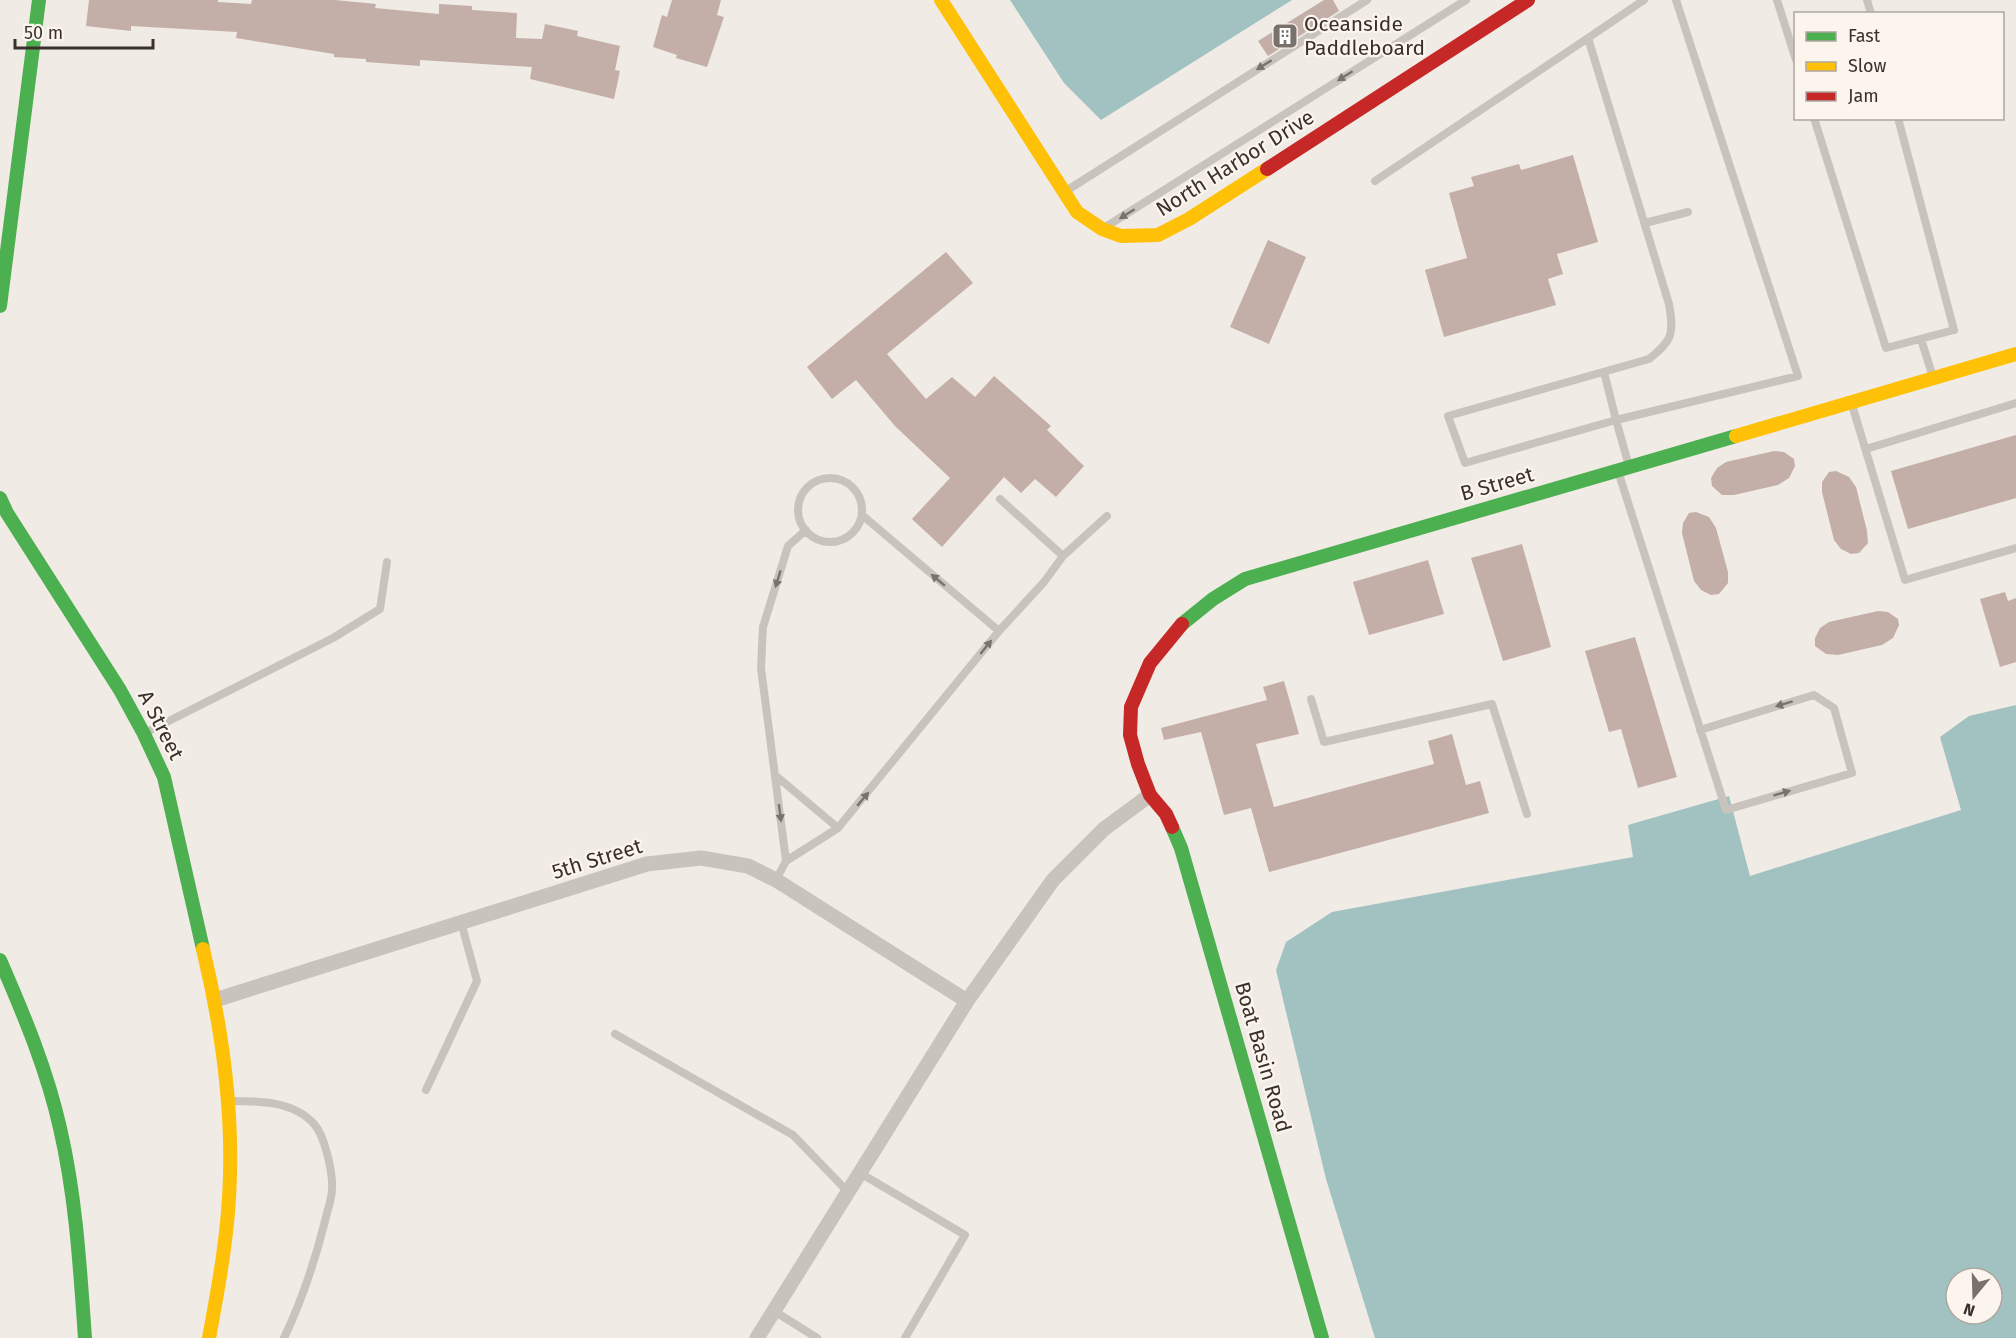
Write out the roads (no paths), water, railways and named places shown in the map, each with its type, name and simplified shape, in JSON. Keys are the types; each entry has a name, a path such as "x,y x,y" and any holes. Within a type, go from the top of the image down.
{"street":[{"path":"0,306 39,0"},
{"name":"North Harbor Drive","path":"941,0 1077,212 1102,230 1120,236 1158,235 1188,219 1528,0"},
{"name":"B Street","path":"1150,795 1130,735 1131,707 1150,663 1180,625 1212,599 1245,579 2016,354"},
{"name":"A Street","path":"0,498 7,513 120,690 164,777 215,1000 226,1101 230,1175 227,1218 222,1266 209,1338"},
{"path":"758,1338 967,1001 1053,880 1104,829 1150,795"},
{"name":"Boat Basin Road","path":"1150,795 1166,814 1181,848 1322,1338"},
{"name":"5th Street","path":"215,1000 647,864 701,858 748,866 776,880 967,1001"},
{"path":"0,960 40,1060 60,1128 79,1243 85,1338"}],"lane":[{"path":"1064,192 1366,0"},
{"path":"1102,230 1466,0"},
{"path":"1375,181 1644,0"},
{"path":"1588,38 1669,304 1673,326 1667,345 1649,359 1448,416 1465,463 1616,420 1798,376 1676,0"},
{"path":"1777,0 1794,54"},
{"path":"1815,120 1886,348 1954,330 1899,120"},
{"path":"1645,223 1688,212"},
{"path":"1921,339 1933,378"},
{"path":"1604,372 1616,420 1623,469 1700,730 1726,810 1852,773 1834,708 1814,695 1700,730"},
{"path":"1852,403 1905,580 2016,548"},
{"path":"1866,449 2016,403"},
{"path":"837,478 854,488 862,505 862,515 854,532 838,541 820,540 806,530 799,516 800,500 810,486 818,481 837,478"},
{"path":"1000,500 1063,556"},
{"path":"862,515 999,631"},
{"path":"776,880 786,861 838,828 999,631 1044,582 1063,556 1107,516"},
{"path":"786,861 761,668 763,627 789,546 806,530"},
{"path":"144,734 333,638 380,609 387,562"},
{"path":"1311,699 1324,742 1492,704 1527,814"},
{"path":"775,776 838,828"},
{"path":"426,1090 477,981 461,922"},
{"path":"615,1034 793,1135 848,1192"},
{"path":"226,1101 260,1101 284,1105 314,1123 324,1140 332,1190 317,1252 298,1307 284,1338"},
{"path":"860,1173 965,1235 905,1338"},
{"path":"774,1311 817,1338"}],"water":[{"path":"1010,0 1292,0 1101,120 1064,83"},
{"path":"2016,705 2016,1338 1375,1338 1326,1179 1276,970 1286,942 1332,912 1633,857 1628,825 1729,796 1750,876 1961,810 1940,737 1969,716"}],"place":[{"name":"Oceanside Paddleboard","path":"1285,36"}]}
